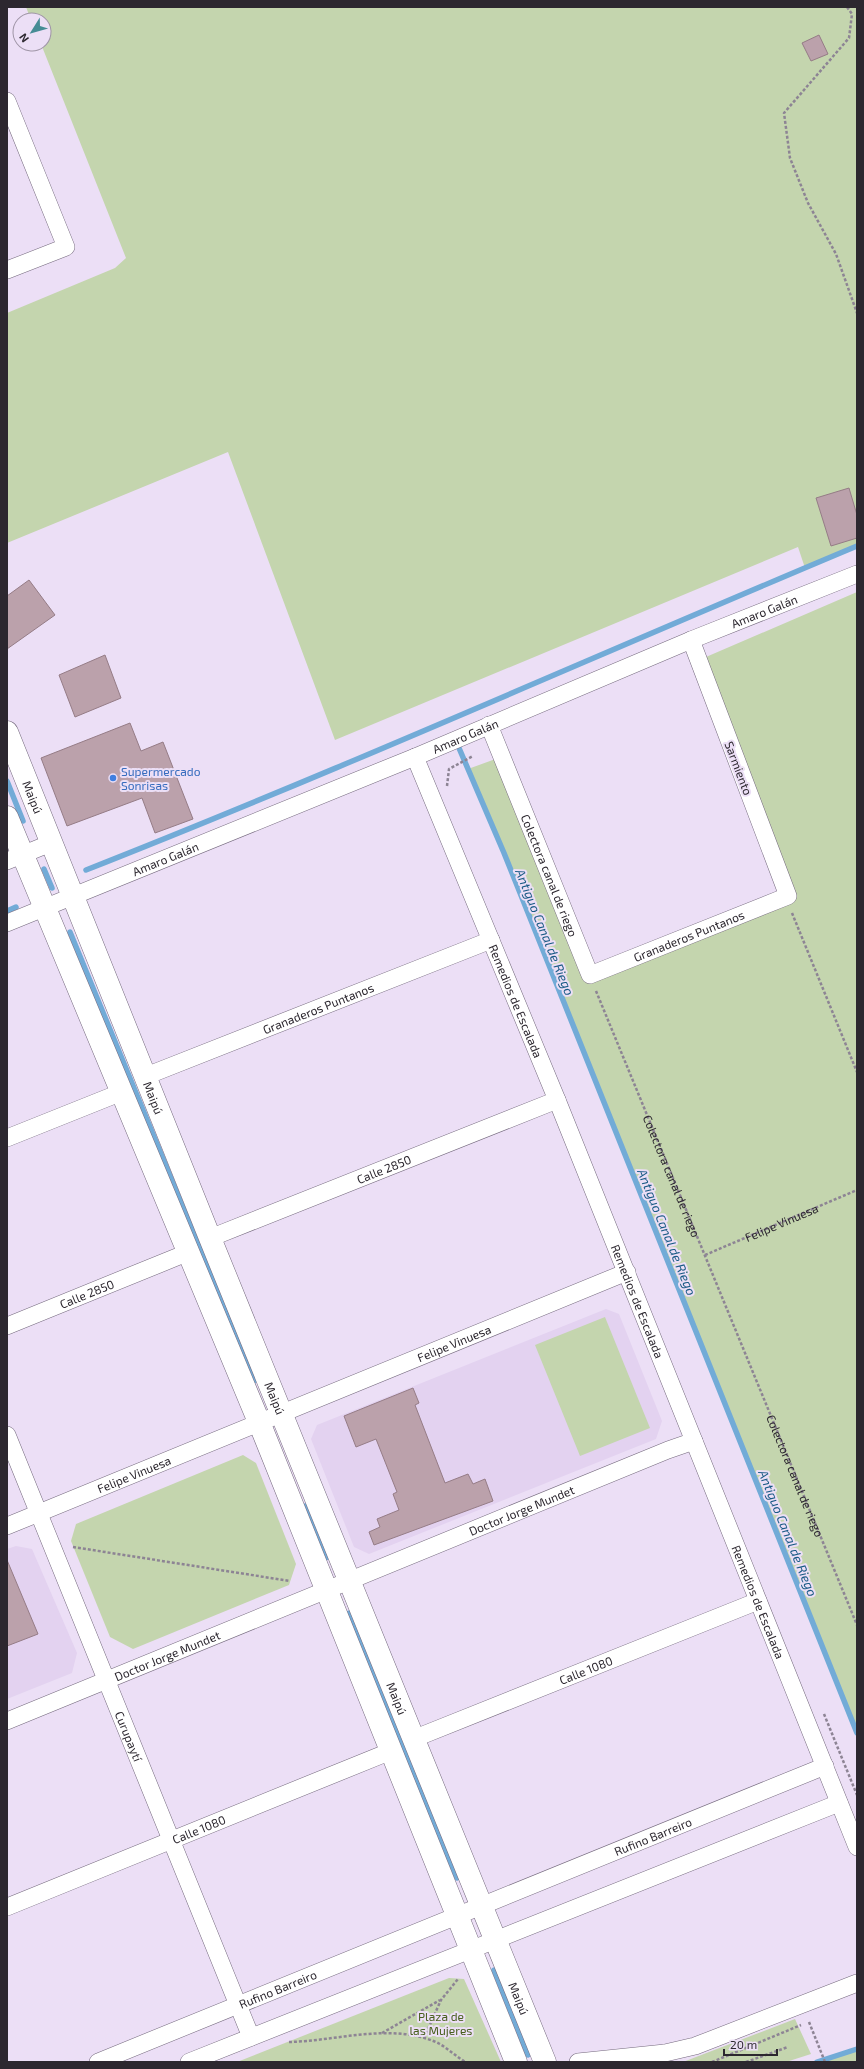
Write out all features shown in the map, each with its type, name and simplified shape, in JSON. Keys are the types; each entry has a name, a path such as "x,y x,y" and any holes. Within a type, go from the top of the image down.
{"street":[{"path":"7,101 66,247 7,270"},
{"name":"Amaro Galán","path":"44,908 415,757 691,640 857,574"},
{"name":"Sarmiento","path":"691,640 788,896"},
{"name":"Colectora canal de riego","path":"489,725 590,976"},
{"name":"Maipú","path":"7,732 348,1580 546,2062"},
{"name":"Remedios de Escalada","path":"415,757 627,1272 857,1847"},
{"name":"Maipú","path":"7,818 15,858 44,908 260,1422 516,2062"},
{"path":"15,858 51,843"},
{"name":"Granaderos Puntanos","path":"590,976 788,896"},
{"path":"7,923 44,908"},
{"name":"Granaderos Puntanos","path":"146,1076 491,940"},
{"path":"7,1138 122,1092"},
{"name":"Calle 2850","path":"210,1238 557,1100"},
{"name":"Calle 2850","path":"7,1326 189,1252"},
{"name":"Felipe Vinuesa","path":"7,1526 38,1512 627,1272"},
{"name":"Curupaytí","path":"7,1435 251,2037"},
{"name":"Doctor Jorge Mundet","path":"7,1721 327,1590 348,1580 668,1450 694,1441"},
{"name":"Calle 1080","path":"414,1739 758,1601"},
{"name":"Calle 1080","path":"7,1907 391,1751"},
{"name":"Rufino Barreiro","path":"98,2062 825,1766"},
{"path":"189,2062 839,1802"},
{"path":"578,2062 665,2053 695,2046 857,1983"}],"path":[{"path":"847,7 852,14 849,38 784,113 790,158 808,203 836,254 857,313"},
{"path":"458,765 472,756"},
{"path":"792,913 857,1072"},
{"name":"Colectora canal de riego","path":"590,976 857,1625"},
{"name":"Felipe Vinuesa","path":"705,1254 857,1190"},
{"path":"73,1547 290,1581"},
{"path":"424,2038 441,2000 458,1979"},
{"path":"381,2033 441,2000"},
{"path":"712,2062 816,2019"},
{"path":"809,2022 825,2062"},
{"path":"286,2042 381,2033 417,2036 438,2043 465,2062"},
{"path":"746,2062 788,2047"}],"shaded area":[{"path":"606,1309 619,1314 662,1421 656,1439 369,1554 354,1547 311,1439 317,1425"},
{"path":"16,1546 32,1549 77,1653 72,1673 7,1699 7,1549"}],"green space":[{"path":"26,7 857,7 857,546 805,568 798,547 335,740 228,452 7,543 7,313 115,268 126,258 44,52 52,52 52,12 28,12"},
{"path":"857,592 857,1729 718,1381 468,769 501,757 590,975 787,896 699,660"},
{"path":"605,1317 650,1428 580,1456 535,1345"},
{"path":"243,1455 256,1463 296,1564 289,1585 133,1649 110,1637 71,1541 76,1524"},
{"name":"Plaza de las Mujeres","path":"449,1978 464,1979 501,2062 237,2062"},
{"path":"795,2019 811,2054 786,2062 683,2062"},
{"path":"857,2049 857,2062 817,2062"}],"building":[{"path":"819,35 828,54 811,61 802,43"},
{"path":"849,488 857,515 857,538 831,546 816,498"},
{"path":"29,580 55,615 7,649 7,596"},
{"path":"105,655 121,698 75,717 59,675"},
{"name":"Supermercado Sonrisas","path":"130,723 141,751 163,742 193,819 155,833 142,798 67,826 41,758"},
{"path":"413,1388 419,1403 415,1405 445,1483 468,1474 473,1484 485,1479 493,1501 374,1545 369,1532 380,1527 377,1519 399,1510 393,1494 397,1492 376,1439 356,1447 344,1416"},
{"path":"7,1560 38,1634 7,1646"}],"waterway":[{"path":"86,870 279,792 857,546"},
{"name":"Antiguo Canal de Riego","path":"456,741 504,853 857,1733"},
{"path":"7,781 23,821"},
{"path":"44,869 52,888"},
{"path":"7,911 16,907"},
{"path":"70,932 254,1381"},
{"path":"305,1506 326,1558"},
{"path":"349,1613 457,1878"},
{"path":"494,1970 528,2055"},
{"name":"Antiguo Canal de Riego","path":"817,2062 857,2049"}],"place":[{"name":"Supermercado Sonrisas","path":"113,778"}]}
